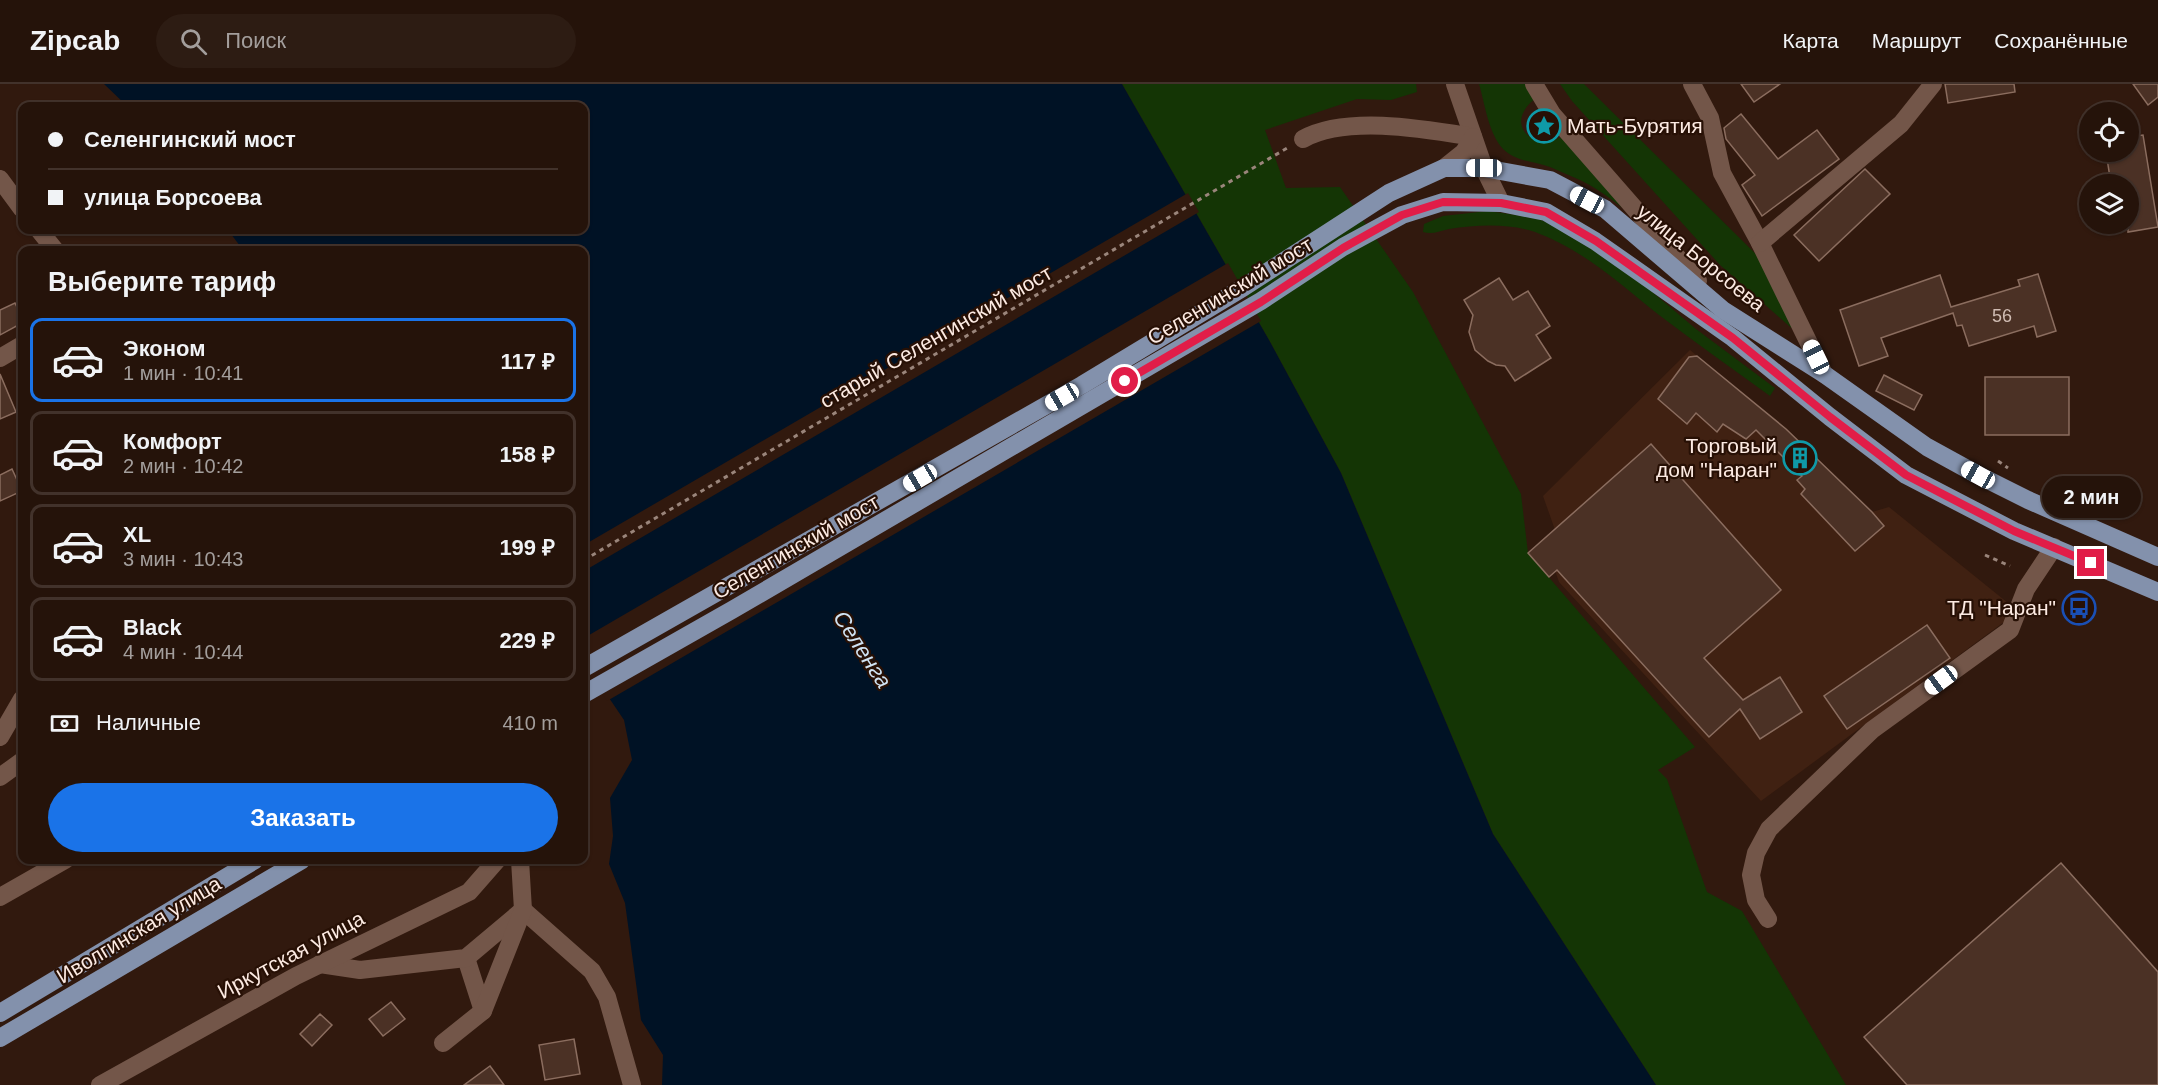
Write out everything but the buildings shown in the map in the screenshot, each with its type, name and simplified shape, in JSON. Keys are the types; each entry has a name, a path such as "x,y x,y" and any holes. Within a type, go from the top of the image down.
{"main road":[{"name":"улица Борсоева","path":"1389,193 1444,168 1484,168 1550,180 1605,209 1723,310 1824,374 1927,447 2028,500 2158,557"},
{"name":"Селенгинский мост","path":"588,666 1082,385 1244,288 1389,193"},
{"name":"улица Борсоева","path":"1402,215 1443,202 1501,203 1546,212 1596,241 1733,338 1906,475 2014,531 2158,592"},
{"name":"Селенгинский мост","path":"588,692 1222,324 1343,248 1402,215"},
{"name":"Иволгинская улица","path":"0,1013 248,864"},
{"name":"Иволгинская улица","path":"0,1038 295,864"}],"street":[{"path":"1534,84 1548,109 1723,310"},
{"path":"1692,84 1710,118 1722,173 1760,243 1824,374"},
{"path":"1760,243 1901,124 1933,84"},
{"path":"1455,85 1484,168 1501,203"},
{"path":"1303,139 1317,131 1340,126 1429,129 1473,137"},
{"path":"1444,168 1464,152 1473,137"},
{"path":"0,179 18,203"},
{"path":"42,234 52,246"},
{"path":"0,358 18,347"},
{"path":"1768,920 1756,900 1751,875 1756,853 1769,829 1872,730 2010,630 2026,589 2054,547"},
{"path":"0,736 18,706"},
{"path":"0,777 18,763"},
{"path":"0,897 59,864"},
{"name":"Иркутская улица","path":"100,1085 296,976 469,892 494,864"},
{"path":"443,1043 483,1011 523,910 520,864"},
{"path":"320,964 360,970 466,958 523,910"},
{"path":"523,910 592,971 607,997 632,1085"},
{"path":"466,958 483,1011"}],"path":[{"name":"старый Селенгинский мост","path":"588,558 1303,139"},
{"path":"1985,555 2010,566"}],"shaded area":[{"path":"1690,350 1786,429 1872,512 1889,507 2008,603 2008,619 1761,801 1559,582 1553,565 1560,544 1543,496"}],"green space":[{"path":"1122,84 1416,84 1417,92 1391,100 1357,99 1265,130 1286,188 1340,187 1413,292 1521,494 1528,553 1695,747 1658,770 1667,779 1707,892 1742,911 1846,1085 1656,1085 1493,834 1341,473 1269,340"},
{"path":"1479,84 1534,84 1539,95 1522,115 1524,132 1540,141 1570,134 1648,228 1598,190 1580,180 1550,167 1525,161 1503,149 1490,126"},
{"path":"1560,84 1584,84 1778,276 1796,332 1720,265 1572,101"},
{"path":"1488,211 1536,218 1575,233 1604,251 1696,329 1775,388 1770,396 1659,315 1600,268 1552,239 1524,229 1503,226 1423,232 1424,224 1443,216"}],"water":[{"name":"Селенга","path":"104,84 1122,84 1269,340 1341,473 1493,834 1656,1085 662,1085 663,1055 641,1020 625,903 609,864 613,836 610,798 632,760 624,720 588,667 588,246 240,246 231,234 588,234 588,102 123,102"}],"pier":[{"path":"1188,193 1199,212 588,569 588,543"},
{"path":"1228,263 1261,321 607,701 588,673 588,636"}],"place":[{"name":"Мать-Бурятия","path":"1544,126"},
{"name":"Торговый дом \"Наран\"","path":"1800,458"},
{"name":"ТД \"Наран\"","path":"2079,608"}],"route":[{"path":"1125,381 1261,302 1343,248 1402,215 1443,202 1501,203 1546,212 1596,241 1733,338 1906,475 2014,531 2091,563"}]}
